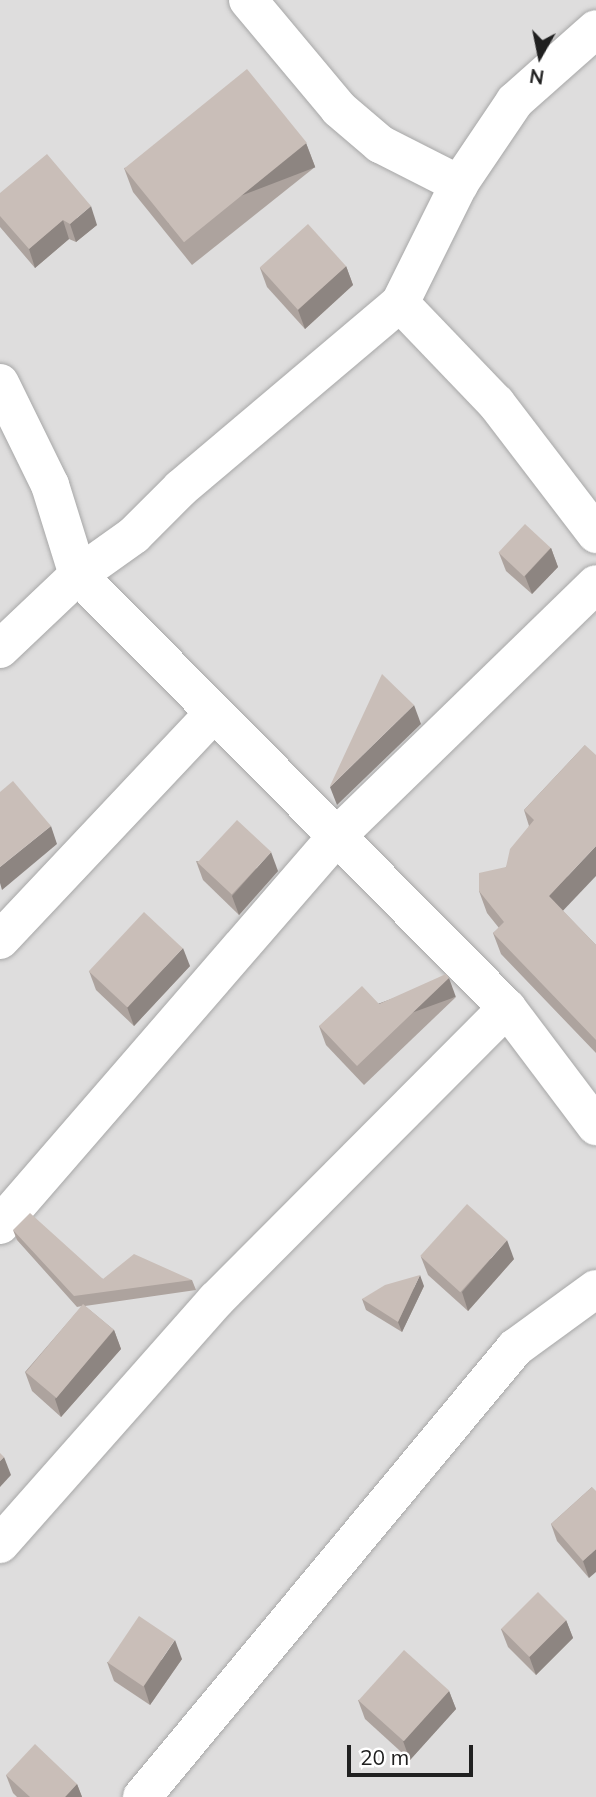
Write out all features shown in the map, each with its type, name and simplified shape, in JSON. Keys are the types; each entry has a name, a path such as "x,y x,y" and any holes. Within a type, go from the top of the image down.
{"street":[{"path":"248,0 339,109 380,144 459,184"},
{"path":"0,649 78,575 134,535 181,488 400,303 459,184 515,101 596,29"},
{"path":"400,303 496,403 596,534"},
{"path":"0,383 50,485 78,575 506,1008 596,1126"},
{"path":"0,1225 337,836 596,584"},
{"path":"0,940 214,713"},
{"path":"0,1544 216,1300 506,1008"},
{"path":"142,1797 515,1348 596,1289"}],"shaded area":[{"path":"0,0 596,0 596,1797 0,1797"}],"building":[{"path":"247,69 307,143 184,242 124,168"},
{"path":"47,154 91,206 70,224 63,220 29,249 0,216 0,193"},
{"path":"308,224 346,266 298,310 260,267"},
{"path":"525,524 551,548 524,576 498,553"},
{"path":"382,674 414,705 330,787 330,786"},
{"path":"585,745 596,755 596,846 549,896 596,945 596,1040 493,933 504,922 479,891 479,873 506,867 510,849 534,820 524,810"},
{"path":"13,781 51,826 0,867 0,792"},
{"path":"237,820 271,852 232,894 197,862"},
{"path":"144,912 183,948 128,1007 89,971"},
{"path":"446,974 449,978 357,1066 319,1026 362,986 379,1004"},
{"path":"467,1204 507,1240 460,1292 420,1256"},
{"path":"30,1213 103,1279 134,1254 192,1280 74,1296 13,1230"},
{"path":"420,1275 398,1322 362,1299 385,1285"},
{"path":"83,1304 114,1330 56,1398 26,1372"},
{"path":"592,1487 596,1491 596,1549 583,1561 551,1524"},
{"path":"538,1592 566,1620 530,1657 501,1629"},
{"path":"139,1616 175,1640 143,1686 108,1662"},
{"path":"404,1650 449,1691 404,1741 358,1701"},
{"path":"35,1744 77,1784 65,1797 30,1797 6,1775"}]}
